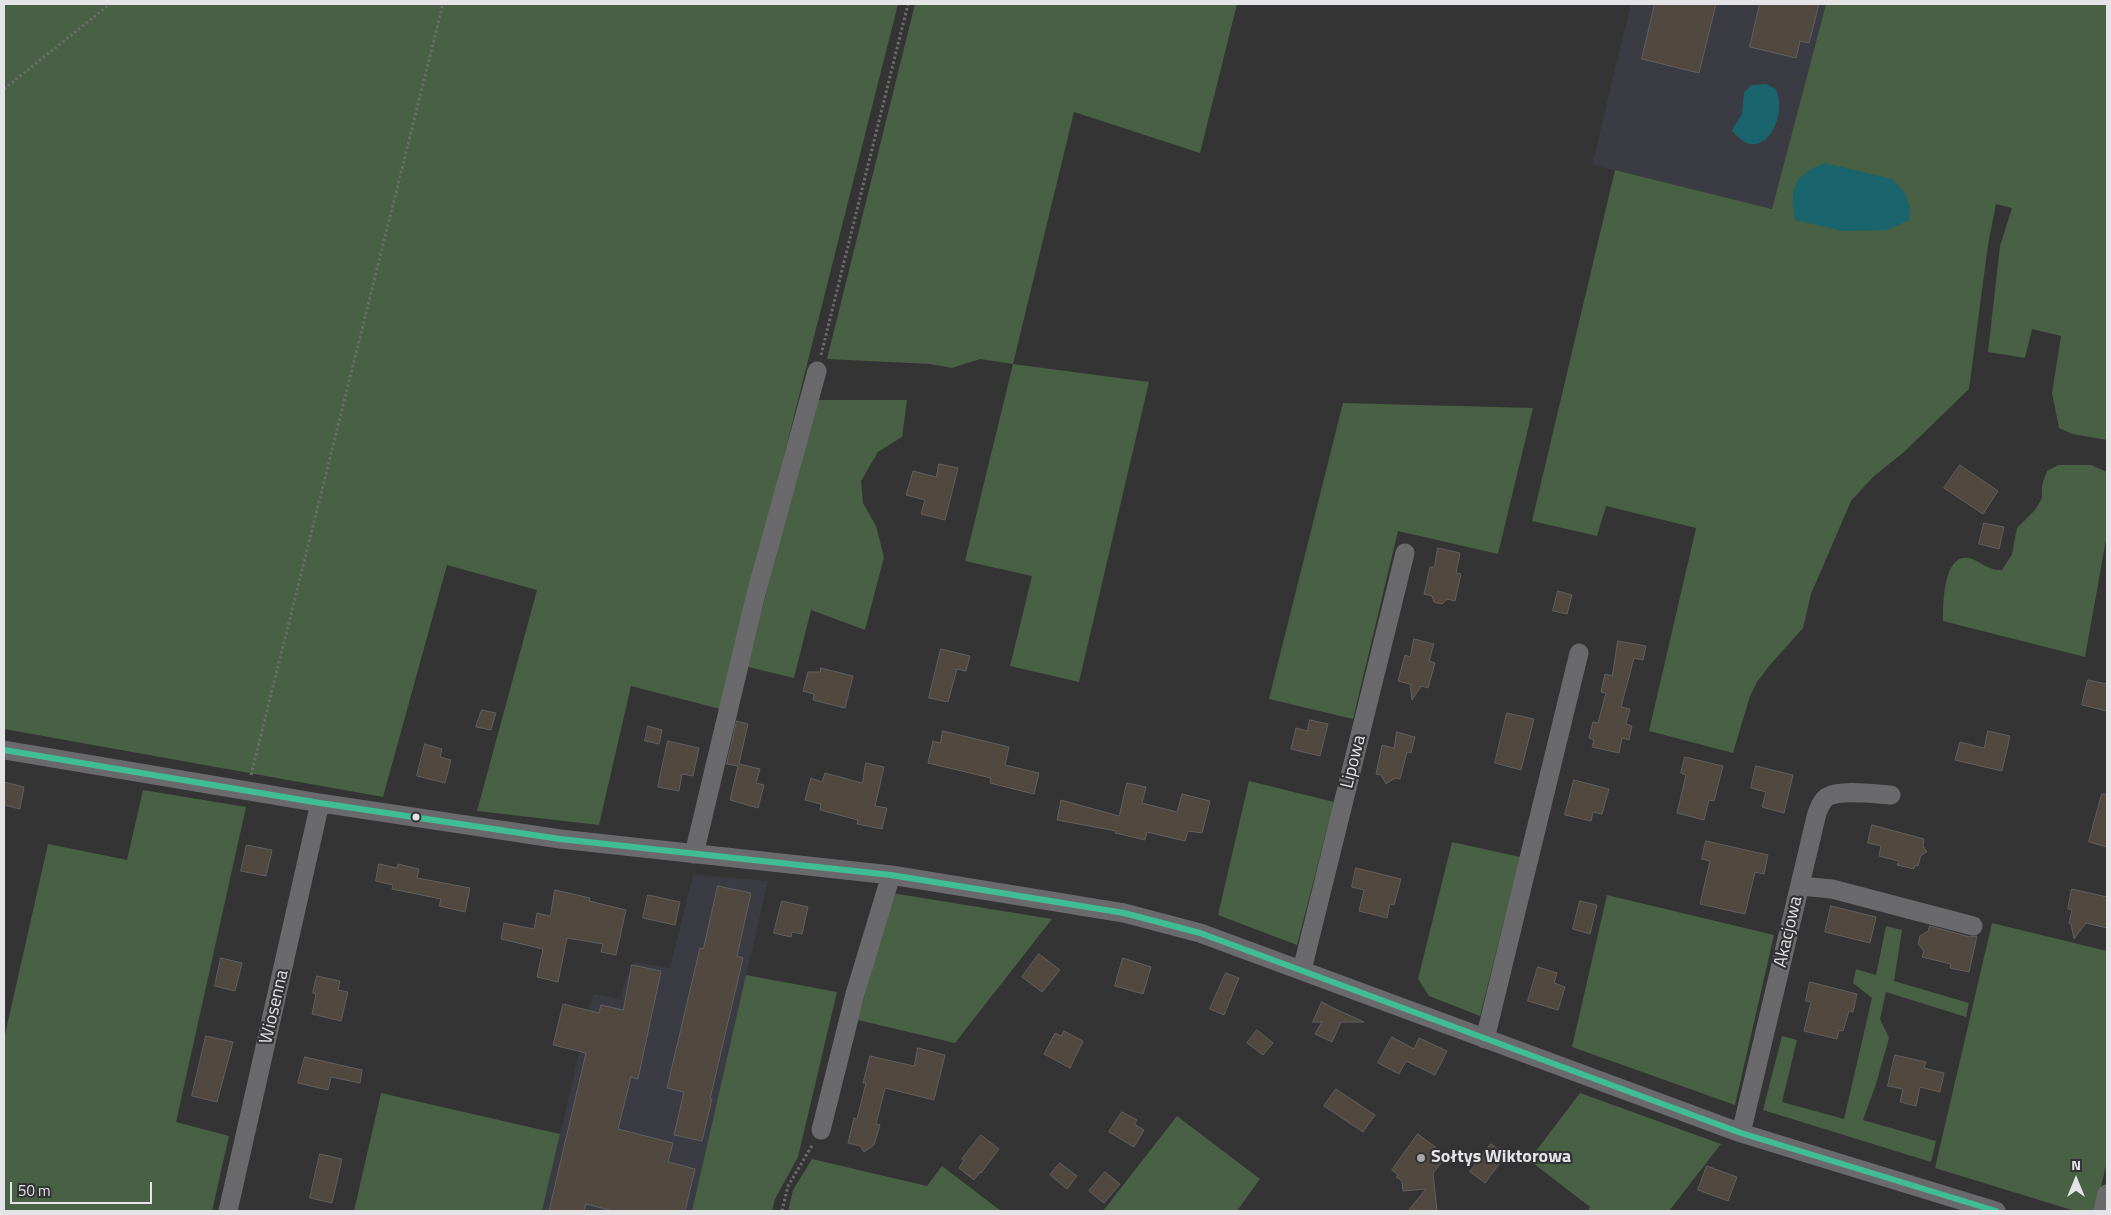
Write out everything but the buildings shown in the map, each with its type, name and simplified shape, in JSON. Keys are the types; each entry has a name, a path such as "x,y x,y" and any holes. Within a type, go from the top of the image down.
{"street":[{"path":"694,854 756,594 817,371"},
{"name":"Lipowa","path":"1302,970 1405,553"},
{"path":"1485,1039 1580,653"},
{"path":"4,750 320,803 560,839 891,874 1124,914 1160,922 1200,933 1302,970 1741,1133 1996,1211"},
{"name":"Akacjowa","path":"1741,1133 1822,802 1828,796 1836,793 1891,795"},
{"name":"Wiosenna","path":"228,1211 320,803"},
{"path":"821,1130 855,994 891,874"},
{"path":"1800,886 1832,889 1973,926"},
{"path":"2103,1211 2107,1194"}],"path":[{"path":"4,89 110,4"},
{"path":"248,790 443,4"},
{"path":"817,371 908,4"},
{"path":"782,1211 788,1186 821,1130"}],"shaded area":[{"path":"1631,4 1826,4 1772,209 1592,165"},
{"path":"693,875 768,881 692,1211 542,1211 593,994 621,999 625,981 635,962 670,968"}],"green space":[{"path":"4,4 898,4 720,709 631,686 599,825 477,811 537,590 447,565 383,797 4,729"},
{"path":"915,4 1237,4 1200,153 1074,112 1013,364 980,359 952,368 930,364 827,359"},
{"path":"1826,4 2107,4 2107,440 2072,434 2059,428 2052,393 2061,336 2032,329 2025,358 1988,352 2000,246 2012,208 1996,204 1988,245 1969,389 1904,452 1873,477 1851,501 1811,594 1803,628 1757,682 1750,696 1733,753 1649,731 1696,528 1606,506 1597,536 1532,521 1615,170 1772,209"},
{"path":"1013,364 1149,382 1079,682 1010,666 1032,576 965,561"},
{"path":"817,400 907,400 902,437 878,452 861,481 863,503 876,526 884,557 865,630 811,610 794,678 748,667 789,501"},
{"path":"1343,403 1533,408 1498,554 1398,531 1353,719 1269,699"},
{"path":"2058,465 2091,465 2107,472 2107,534 2085,657 1943,621 1943,603 1947,580 1955,562 1962,558 1972,559 1990,568 2002,570 2012,554 2017,528 2035,510 2042,498 2042,485 2047,471"},
{"path":"1249,781 1334,802 1297,945 1218,915"},
{"path":"143,790 246,807 176,1122 229,1136 212,1211 4,1211 4,1039 48,844 127,860"},
{"path":"1452,842 1520,857 1480,1016 1429,996 1418,979"},
{"path":"892,893 1052,919 955,1043 858,1020"},
{"path":"1607,895 1774,935 1735,1105 1572,1047"},
{"path":"1992,923 2107,951 2107,1162 2095,1211 2075,1211 1935,1168"},
{"path":"1886,926 1902,930 1894,981 1969,1003 1966,1017 1886,992 1880,1019 1889,1038 1876,1084 1863,1120 1936,1141 1931,1162 1763,1110 1782,1036 1797,1040 1782,1102 1844,1119 1872,998 1853,983 1856,969 1876,975"},
{"path":"746,975 837,992 798,1157 775,1199 772,1211 692,1211"},
{"path":"381,1093 560,1134 542,1211 354,1211"},
{"path":"1580,1093 1721,1144 1669,1211 1588,1211 1590,1207 1529,1160"},
{"path":"1177,1116 1260,1179 1237,1211 1103,1211"},
{"path":"812,1159 927,1186 942,1166 1001,1211 788,1211 793,1190"}],"water":[{"path":"1766,84 1776,89 1779,101 1779,114 1775,125 1762,142 1753,144 1742,141 1732,130 1742,114 1744,93 1751,85"},
{"path":"1824,163 1892,179 1905,193 1910,208 1909,220 1887,230 1843,231 1795,220 1793,199 1796,184 1805,173"}],"transit line":[{"path":"4,750 320,803 560,839 891,875 1124,913 1200,933 1741,1133 1996,1211"}],"place":[{"name":"Sołtys Wiktorowa","path":"1421,1158"}]}
